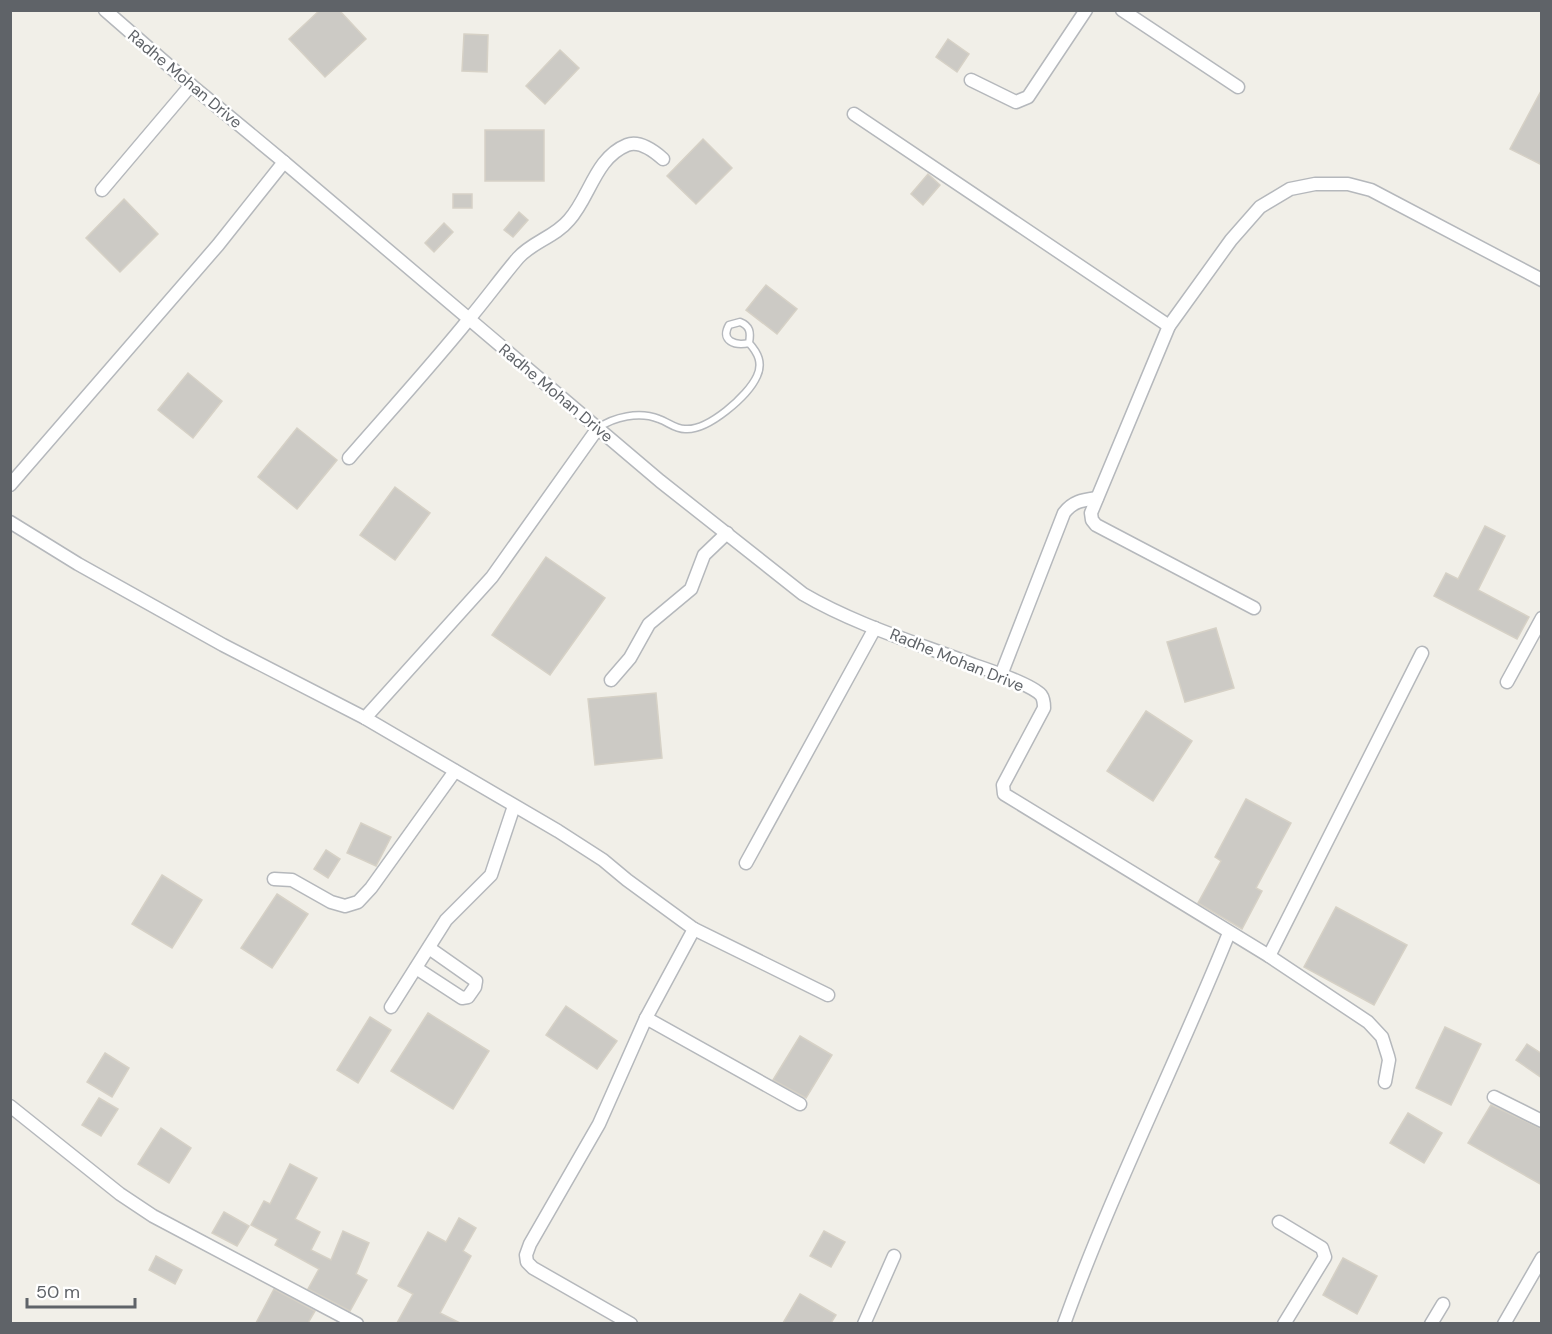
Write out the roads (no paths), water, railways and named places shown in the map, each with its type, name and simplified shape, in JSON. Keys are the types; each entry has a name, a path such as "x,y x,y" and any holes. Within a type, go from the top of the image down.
{"street":[{"name":"Radhe Mohan Drive","path":"105,10 191,86 284,162 660,482 803,594 874,628 1002,675 1041,695 1044,708 1003,785 1004,794 1229,933"},
{"path":"971,80 1016,102 1023,101 1028,97 1086,10"},
{"path":"1122,10 1238,87"},
{"path":"102,190 191,86"},
{"path":"854,114 1169,326"},
{"path":"350,458 469,320 519,256 560,229 575,214 596,174 619,150 633,144 645,146 663,159"},
{"path":"10,485 218,245 284,162"},
{"path":"1254,608 1096,525 1091,513 1169,326 1231,240 1260,207 1290,189 1315,184 1348,184 1371,190 1540,276"},
{"path":"365,718 492,578 598,429"},
{"path":"1002,675 1064,513 1070,504 1097,498"},
{"path":"10,522 78,564 212,639 365,718 456,771 603,860 694,929 828,995"},
{"path":"612,680 630,658 654,618 691,590 704,555 727,533"},
{"path":"1507,682 1542,618"},
{"path":"746,863 874,628"},
{"path":"1269,956 1422,653"},
{"path":"274,879 292,880 339,905 355,904 371,888 456,771"},
{"path":"391,1007 446,920 491,875 514,806"},
{"path":"631,1323 533,1268 527,1262 526,1255 599,1124 646,1018 694,929"},
{"path":"1064,1323 1127,1166 1229,933 1269,956 1375,1028 1382,1037 1389,1060 1385,1082"},
{"path":"416,968 462,998 468,998 476,981 429,948"},
{"path":"646,1018 800,1104"},
{"path":"1494,1097 1542,1121"},
{"path":"10,1106 120,1194 153,1216 357,1323"},
{"path":"1279,1222 1322,1248 1325,1257 1284,1323"},
{"path":"864,1323 894,1256"},
{"path":"1504,1323 1542,1258"},
{"path":"1431,1323 1443,1304"}],"lane":[{"path":"598,429 610,420 627,416 655,417 684,429 700,427 730,408 743,396 759,371 759,357 749,343 750,330 747,324 740,321 729,325 725,331 726,338 731,343 737,345 749,343"}]}
